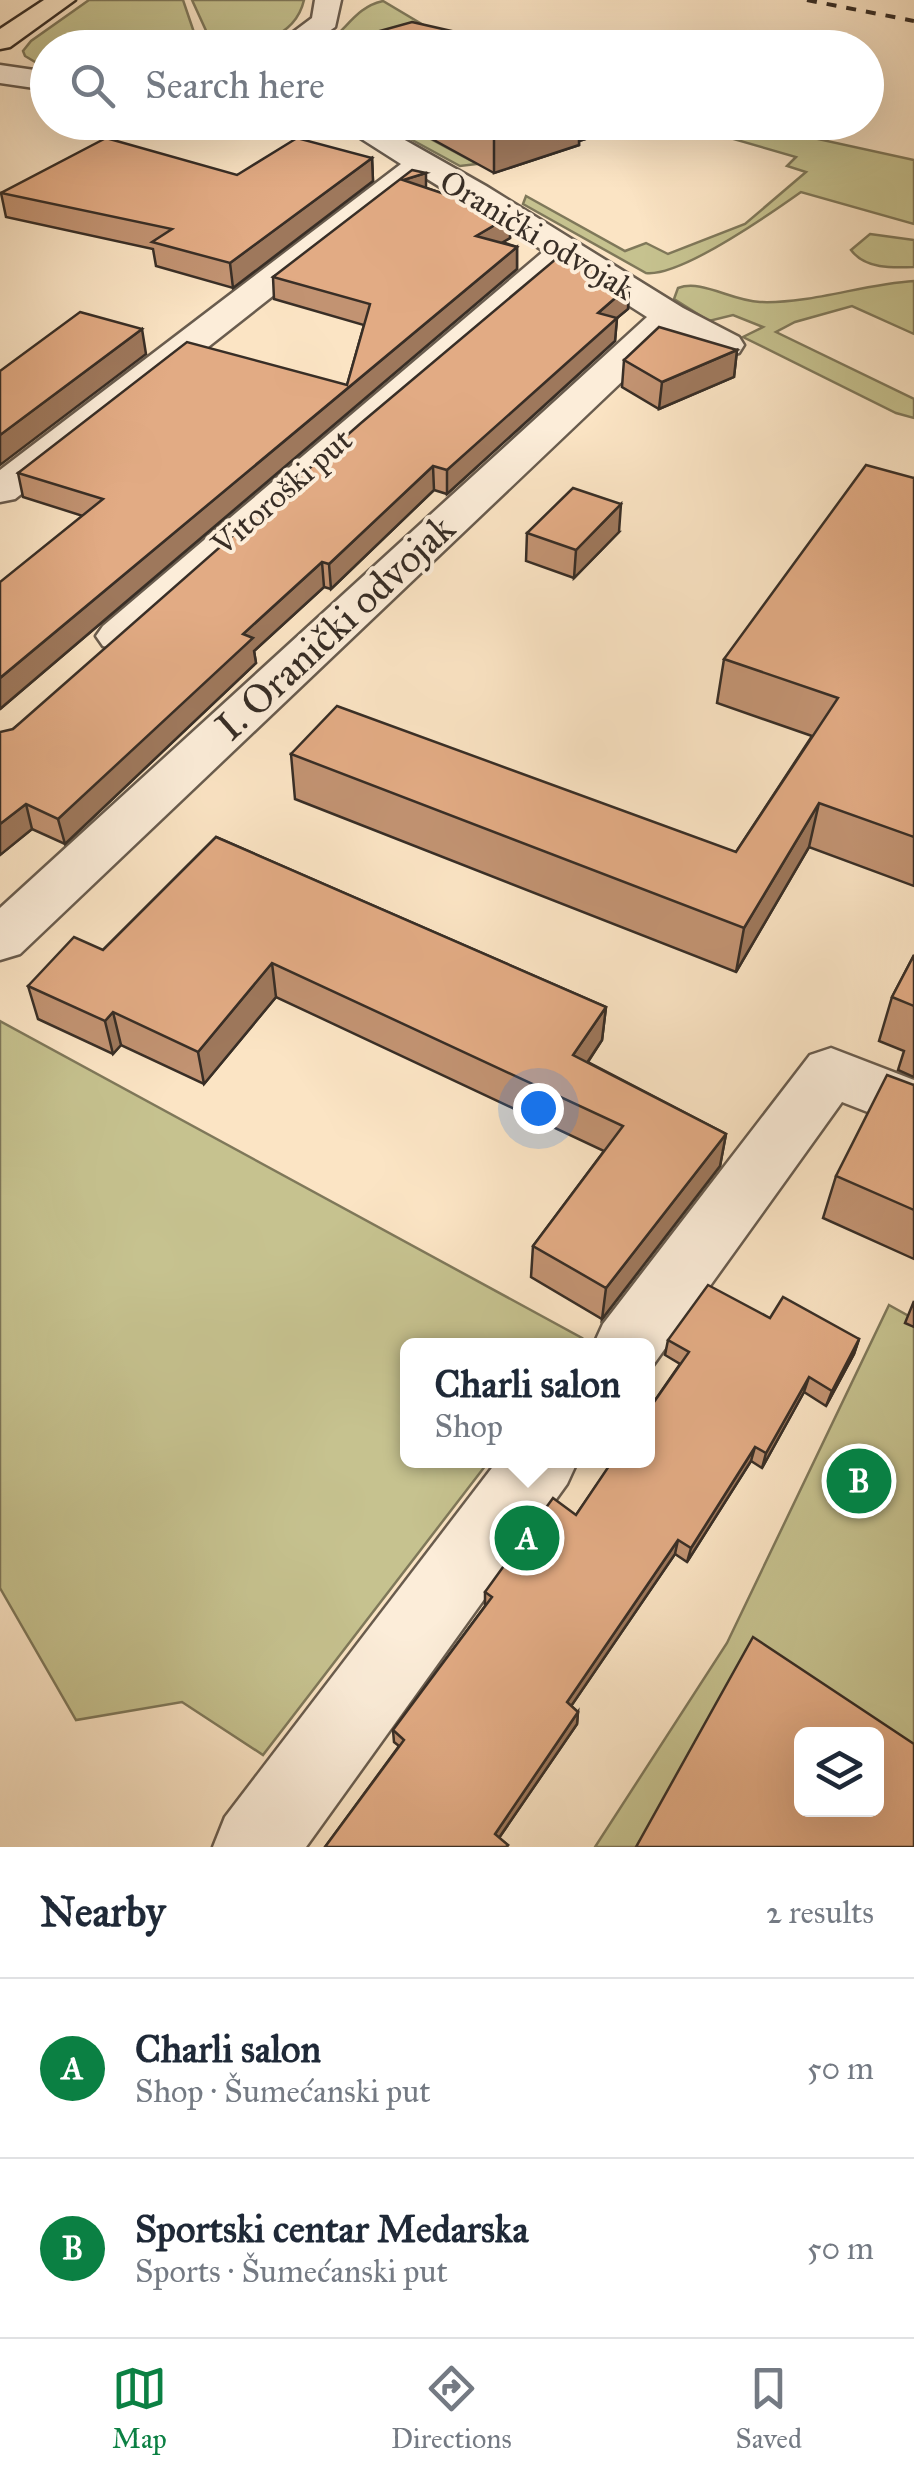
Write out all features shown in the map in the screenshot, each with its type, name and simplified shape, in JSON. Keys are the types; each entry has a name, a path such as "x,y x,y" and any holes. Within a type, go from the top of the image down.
{"main road":[{"path":"0,41 62,0"}],"street":[{"path":"312,30 325,21 328,0"},
{"path":"0,74 30,78"},
{"name":"Oranički odvojak","path":"380,140 567,249 670,316 726,345"},
{"path":"0,490 419,164"},
{"name":"Vitoroški put","path":"83,668 346,436 567,249"},
{"name":"I. Oranički odvojak","path":"0,940 670,316"},
{"path":"633,1338 830,1072 914,1106"},
{"path":"255,1847 536,1468"}],"shaded area":[{"path":"89,0 183,0 193,30 47,30"},
{"path":"192,0 304,0 299,14 284,30 206,30"},
{"path":"383,1 432,30 342,30 373,4"},
{"path":"30,42 30,59 23,51"},
{"path":"412,140 433,140 477,164 460,166"},
{"path":"737,140 823,140 914,160 914,224 801,192 702,255 661,272 646,273 523,204 526,196 625,251 646,243 668,254 745,224 806,172 787,166 796,157"},
{"path":"870,234 914,240 914,267 880,266 857,256 851,250"},
{"path":"914,281 914,334 852,306 795,322 776,332 914,399 914,418 896,413 743,337 763,327 733,315 709,321 674,299 678,288 687,286 749,301 779,302"},
{"path":"0,1021 582,1338 400,1338 400,1468 484,1468 263,1755 182,1702 76,1720 0,1588"},
{"path":"889,1305 914,1319 914,1847 595,1847 727,1643"}],"building":[{"path":"412,22 447,30 383,30"},
{"path":"102,140 237,175 294,140 372,158 230,263 152,242 172,229 1,193"},
{"path":"412,170 426,173 403,180 510,216 476,236 517,247 0,678 0,582 103,499 18,473 187,342 347,385 370,304 273,277"},
{"path":"557,258 603,270 608,273 604,276 629,286 598,313 617,318 447,470 433,466 329,564 322,562 243,634 253,638 58,819 26,804 0,824 0,732 13,729 361,423"},
{"path":"80,312 142,329 0,435 0,371"},
{"path":"659,327 737,350 662,382 624,360"},
{"path":"866,465 914,478 914,837 819,803 744,928 291,754 337,706 736,852 838,698 724,659"},
{"path":"573,488 621,504 576,550 527,533"},
{"path":"216,837 606,1007 573,1055 726,1134 606,1288 533,1246 623,1126 272,963 198,1052 113,1012 105,1021 28,986 74,937 103,950"},
{"path":"914,955 914,1006 892,997"},
{"path":"887,1075 914,1085 914,1210 836,1176"},
{"path":"708,1285 770,1318 783,1297 859,1339 832,1391 809,1377 766,1453 755,1447 691,1548 678,1540 567,1702 578,1712 495,1834 506,1847 325,1847 404,1740 393,1730 492,1597 485,1592 553,1498 576,1515 608,1468 655,1468 655,1401 689,1352 668,1340"},
{"path":"753,1637 914,1744 914,1847 636,1847"}],"railway":[{"path":"807,0 914,21"}],"place":[{"name":"Sportski centar Medarska","path":"859,1481"},
{"name":"Charli salon","path":"527,1538"}]}
